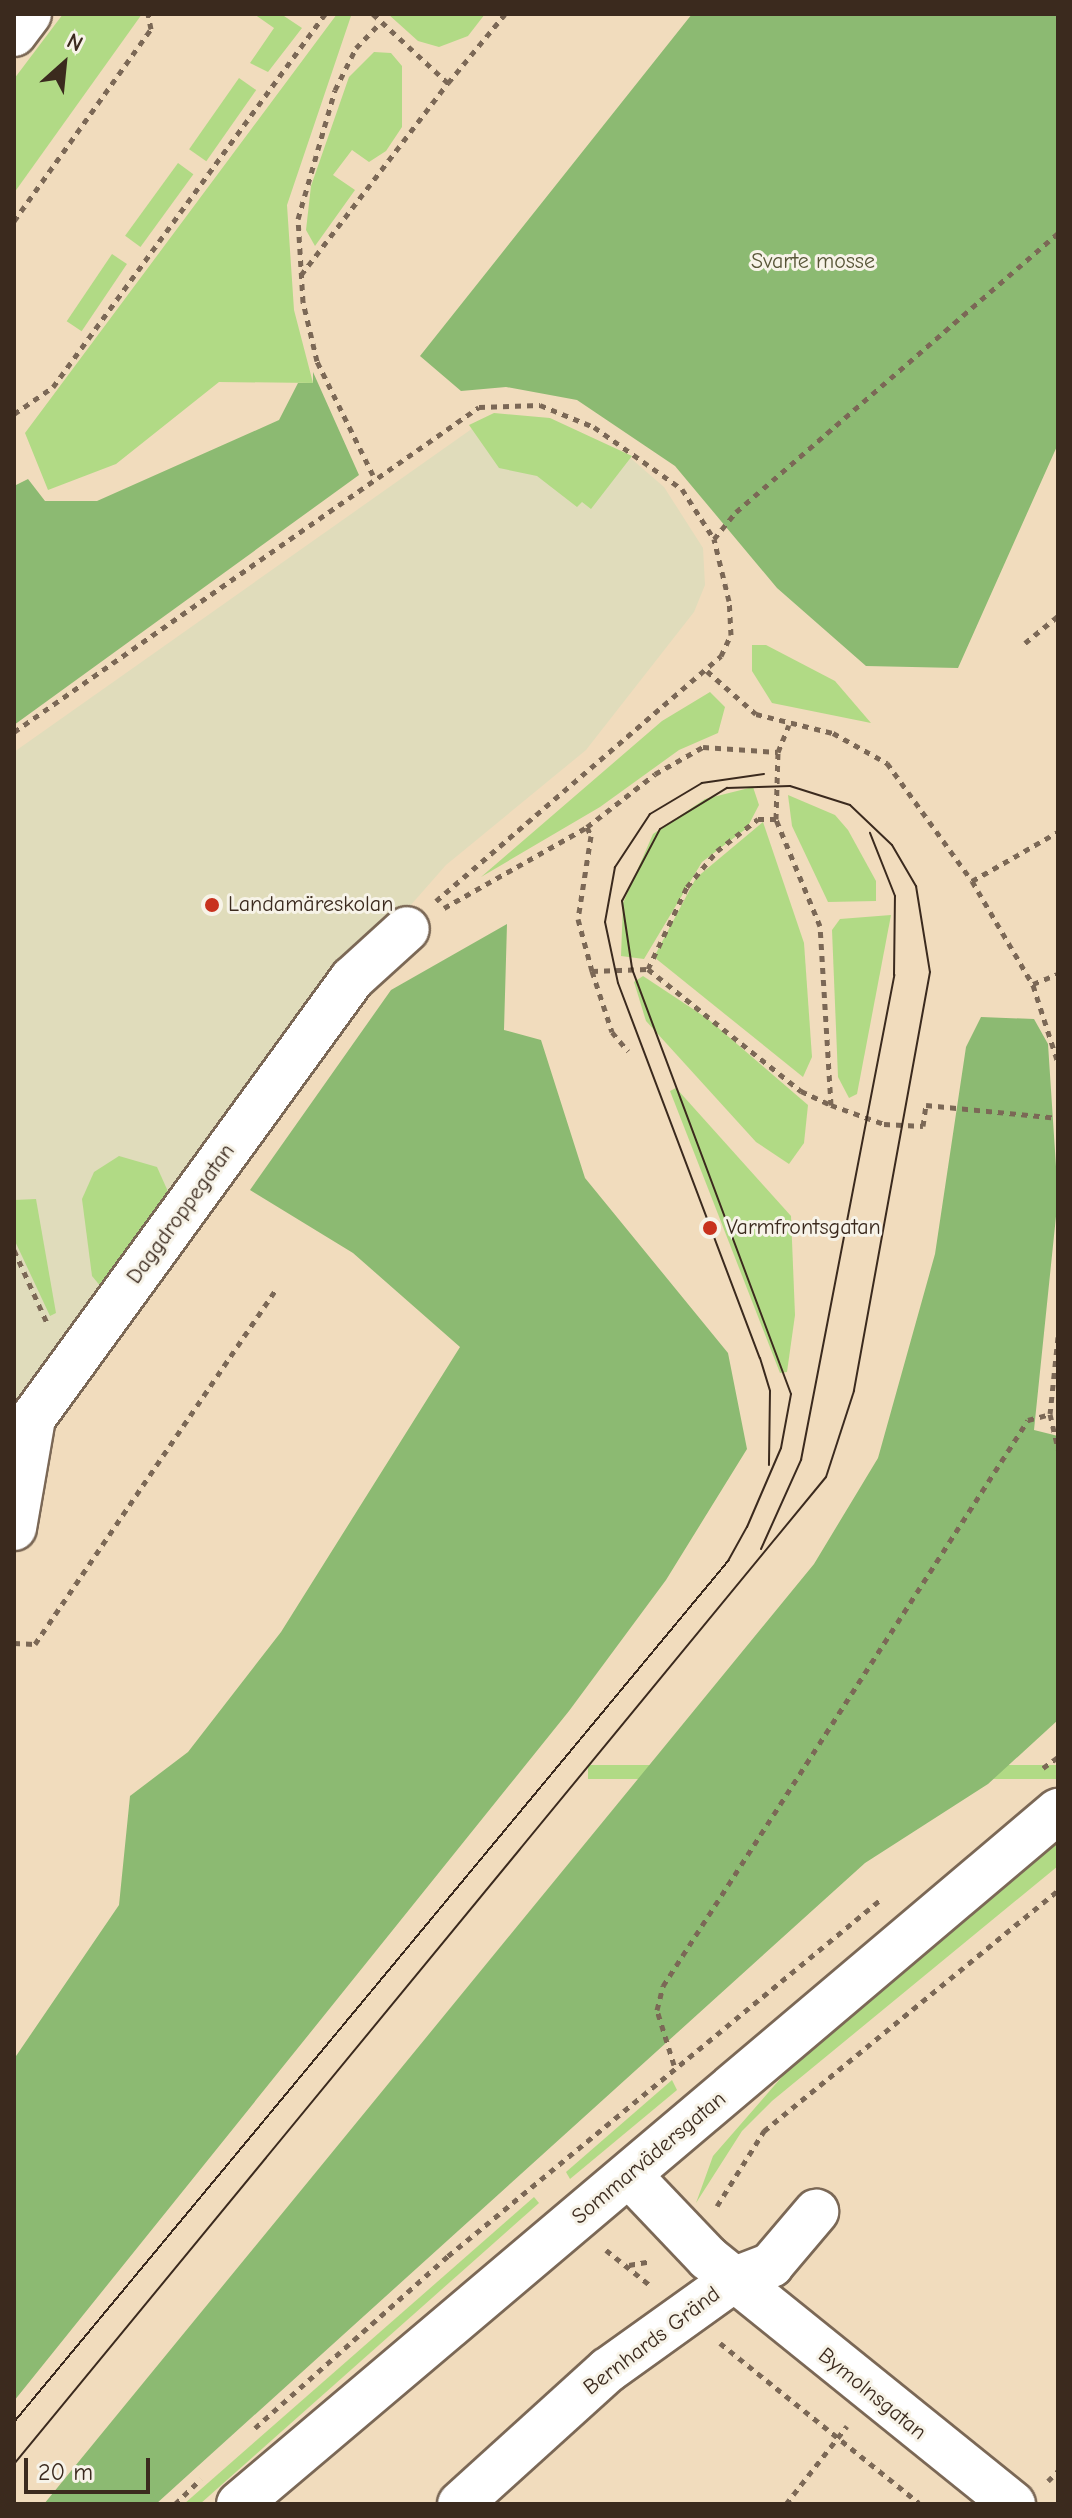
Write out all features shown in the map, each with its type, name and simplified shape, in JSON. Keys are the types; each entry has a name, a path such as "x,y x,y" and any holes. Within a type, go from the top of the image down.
{"street":[{"path":"14,34 29,14"},
{"name":"Daggdroppegatan","path":"14,1528 33,1418 73,1358 352,979 407,929"},
{"name":"Sommarvädersgatan","path":"239,2504 629,2175 1046,1794"},
{"name":"Bernhards Gränd","path":"460,2504 608,2370 735,2279 684,2237 629,2175"},
{"path":"735,2279 771,2265 816,2212"},
{"name":"Bymolnsgatan","path":"735,2279 1013,2504"}],"path":[{"path":"14,221 151,29 148,14"},
{"path":"14,414 53,387 325,14"},
{"path":"373,14 448,83"},
{"path":"300,276 505,14"},
{"path":"373,475 317,361 300,276 300,200 323,121 346,65 380,23"},
{"path":"714,539 1058,233"},
{"path":"14,732 373,475 479,407 540,405 643,455 682,489 714,539 731,635 707,671 485,853 407,929"},
{"path":"1025,643 1058,616"},
{"path":"707,671 756,714 863,744 887,763 972,881 1033,985 1058,1063"},
{"path":"789,725 778,752 776,819 820,926 831,1105"},
{"path":"407,929 587,827 655,774 703,747 778,752"},
{"path":"648,969 687,887 717,851 758,819 776,819"},
{"path":"587,827 578,919 612,1032 628,1051"},
{"path":"972,881 1058,832"},
{"path":"592,971 648,969 801,1091 884,1124 923,1126 926,1105 1058,1118"},
{"path":"1033,985 1058,974"},
{"path":"14,1250 45,1321 73,1358"},
{"path":"14,1643 35,1644 276,1289"},
{"path":"1058,1337 1050,1414 1058,1449"},
{"path":"674,2066 657,2010 663,1986 1028,1420 1050,1414"},
{"path":"1046,1794 1058,1757"},
{"path":"919,2503 683,2316 629,2265 656,2259 684,2237 735,2182 764,2131 1058,1890"},
{"path":"246,2436 674,2066 884,1897"},
{"path":"786,2504 838,2438"},
{"path":"175,2504 206,2475"}],"shaded area":[{"name":"Landamäreskolan","path":"490,416 627,455 664,487 703,548 705,585 694,612 586,750 446,865 337,989 14,1410 14,752"}],"green space":[{"path":"63,14 142,14 14,193 14,79"},
{"path":"254,14 281,14 302,28 268,72 250,63 274,28"},
{"path":"337,14 351,16 287,205 294,310 313,383 219,382 116,464 48,490 25,433"},
{"path":"388,14 485,14 468,36 439,47 418,41"},
{"name":"Svarte mosse","path":"692,14 1058,14 1058,444 958,668 866,666 777,588 675,466 577,400 506,387 461,391 420,356"},
{"path":"374,52 391,53 402,66 402,127 386,151 369,162 352,150 333,175 355,190 315,246 306,230 311,186 349,77"},
{"path":"239,78 256,90 206,161 189,149"},
{"path":"178,163 193,174 140,247 125,236"},
{"path":"112,254 127,264 82,331 67,321"},
{"path":"313,372 359,475 14,725 14,486 28,479 45,501 97,501 279,420 298,383 313,383"},
{"path":"494,413 550,418 632,456 591,509 582,502 577,507 537,476 499,468 469,425"},
{"path":"752,645 766,645 835,681 871,723 772,703 752,671"},
{"path":"710,692 725,707 718,733 679,750 600,807 481,877 662,721"},
{"path":"753,787 759,805 747,828 702,862 644,959 621,956 623,903 653,834 705,799"},
{"path":"788,795 835,815 848,830 876,881 876,901 828,902 792,826"},
{"path":"763,822 804,943 812,1057 803,1077 654,957 696,878"},
{"path":"891,915 857,1094 849,1098 838,1077 832,930 840,919"},
{"path":"507,924 504,1030 541,1040 585,1178 728,1353 747,1449 666,1580 569,1711 14,2401 14,2059 119,1905 130,1796 188,1752 281,1632 460,1347 353,1253 250,1190 391,990"},
{"path":"643,976 708,1019 808,1105 804,1143 789,1164 756,1142 646,1021 634,982"},
{"path":"981,1017 1034,1019 1048,1044 1058,1197 1034,1430 1058,1436 1058,1720 988,1784 865,1863 156,2504 44,2504 814,1564 878,1458 935,1254 966,1047"},
{"path":"676,1088 791,1216 795,1315 787,1372 780,1373 670,1091"},
{"path":"119,1156 157,1167 170,1196 102,1288 92,1276 82,1199 94,1172"},
{"path":"36,1199 56,1313 50,1316 14,1239 14,1200"},
{"path":"588,1765 1058,1765 1058,1779 588,1779"},
{"path":"1058,1837 1058,1866 772,2101 742,2131 696,2203 713,2156 800,2056"},
{"path":"672,2080 677,2090 570,2179 566,2172"},
{"path":"534,2197 539,2203 200,2504 184,2504"}],"tram line":[{"path":"764,774 702,783 650,814 615,867 605,922 618,983 770,1391 769,1465"},
{"path":"14,2422 728,1561 747,1527 781,1448 791,1394 632,968 622,901 660,829 727,788 790,786 850,805 892,845 916,886 930,972 854,1391 826,1477 14,2464"},
{"path":"761,1549 801,1460 894,975 895,896 870,833"}],"place":[{"name":"Landamäreskolan","path":"212,905"},
{"name":"Varmfrontsgatan","path":"710,1228"}]}
